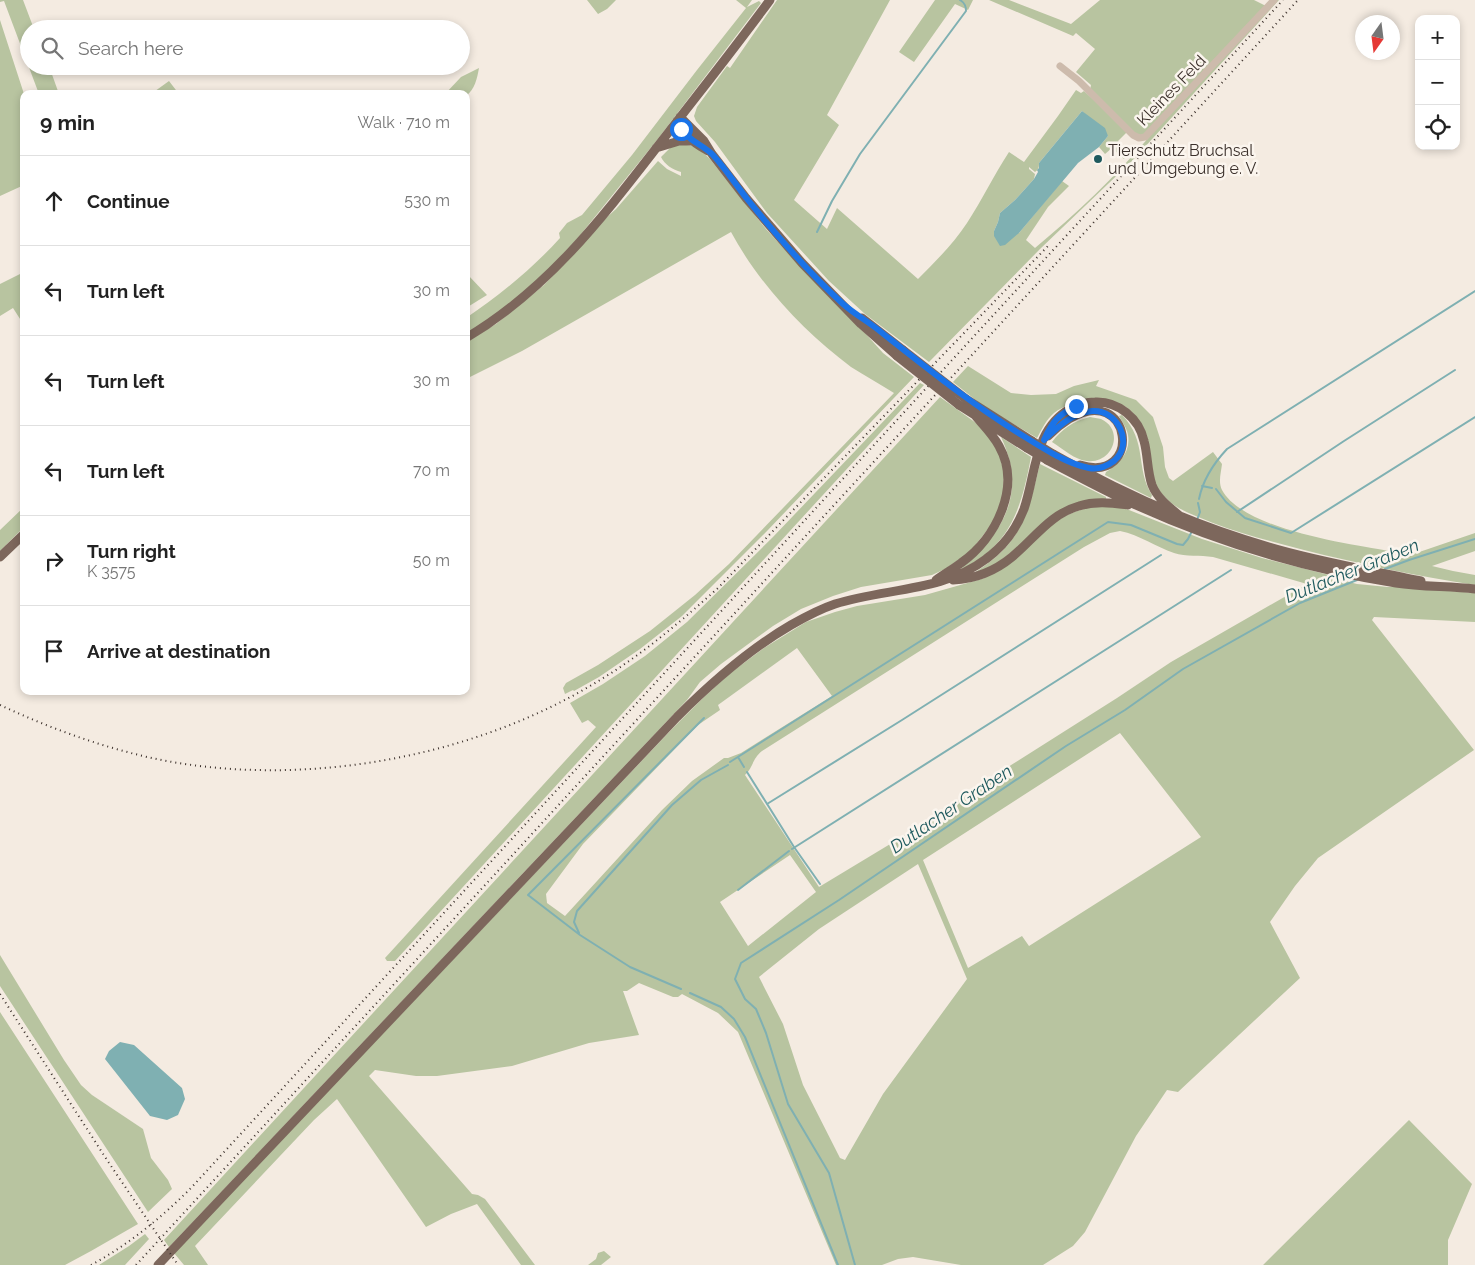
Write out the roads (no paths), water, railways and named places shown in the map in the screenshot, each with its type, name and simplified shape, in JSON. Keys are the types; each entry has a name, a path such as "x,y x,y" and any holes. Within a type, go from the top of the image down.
{"main road":[{"path":"470,335 512,307 553,271 597,221 656,148 770,0"},
{"path":"679,119 682,131 712,154"},
{"path":"679,119 704,141 712,154 771,228 861,324 963,402 1029,445"},
{"path":"656,148 679,141 693,141"},
{"path":"929,585 962,563 982,544 998,521 1003,509 1008,481 1005,459 1000,446 993,436 963,402"},
{"path":"158,1265 706,688 761,643 805,617 856,598 929,585 958,576 981,563 997,550 1011,536 1023,510 1039,452 1050,426 1056,418 1086,403 1095,402 1104,402 1123,410 1131,416 1141,431 1144,440 1148,469 1156,493 1187,523"},
{"path":"1044,440 1070,418 1092,411 1108,414 1119,425 1123,439 1122,447 1117,458 1104,467 1090,468 1050,457"},
{"path":"973,413 1138,506 1289,560 1374,579 1408,584 1475,589"},
{"path":"1063,460 1112,486 1180,516"},
{"path":"943,581 969,579 991,571 1013,557 1056,517 1077,506 1101,502 1138,506"},
{"path":"1217,534 1282,551 1443,586"},
{"path":"0,557 20,538"}],"street":[{"name":"Kleines Feld","path":"1060,66 1079,81 1133,135 1139,138 1146,138 1274,0"}],"water":[{"path":"1082,111 1105,128 1108,136 1099,147 1078,163 1019,233 1005,245 1000,246 994,236 994,231 1000,213 1034,179 1038,172 1039,163"},
{"path":"120,1042 134,1045 182,1088 185,1099 178,1115 167,1120 150,1116 105,1059 109,1051"}],"waterway":[{"path":"817,232 832,201 860,154 966,11 965,5 960,0"},
{"path":"1199,499 1209,472 1227,449 1475,291"},
{"path":"1237,512 1455,370"},
{"path":"1216,489 1226,502 1245,518 1291,533 1475,417"},
{"path":"1202,486 1212,488"},
{"path":"1197,520 1200,512 1198,503"},
{"path":"730,762 1108,522 1131,525 1183,545 1192,531"},
{"name":"Dutlacher Graben","path":"1385,569 1475,539"},
{"path":"767,804 1161,555"},
{"path":"792,849 1231,570"},
{"name":"Dutlacher Graben","path":"855,1265 829,1173 788,1104 766,1033 756,1009 745,999 735,979 741,963 839,900 1066,746 1125,710 1183,669 1300,603 1357,580"},
{"path":"681,989 630,967 580,935 528,895 704,718"},
{"path":"738,757 744,767"},
{"path":"579,933 574,922 577,911 672,805 701,780 728,765"},
{"path":"747,772 794,847 820,884"},
{"path":"738,890 789,851"},
{"path":"690,993 721,1007 734,1019 745,1037 838,1265"}],"railway":[{"path":"91,1265 118,1249 144,1230 191,1188 1283,0"},
{"path":"136,1265 1298,0"},
{"path":"0,705 72,735 147,757 204,766 262,770 321,768 381,761 439,748 496,730 550,708 600,680 631,659 717,589 1048,246"},
{"path":"0,994 107,1160 178,1265"}],"place":[{"name":"Tierschutz Bruchsal und Umgebung e. V.","path":"1098,159"}]}
